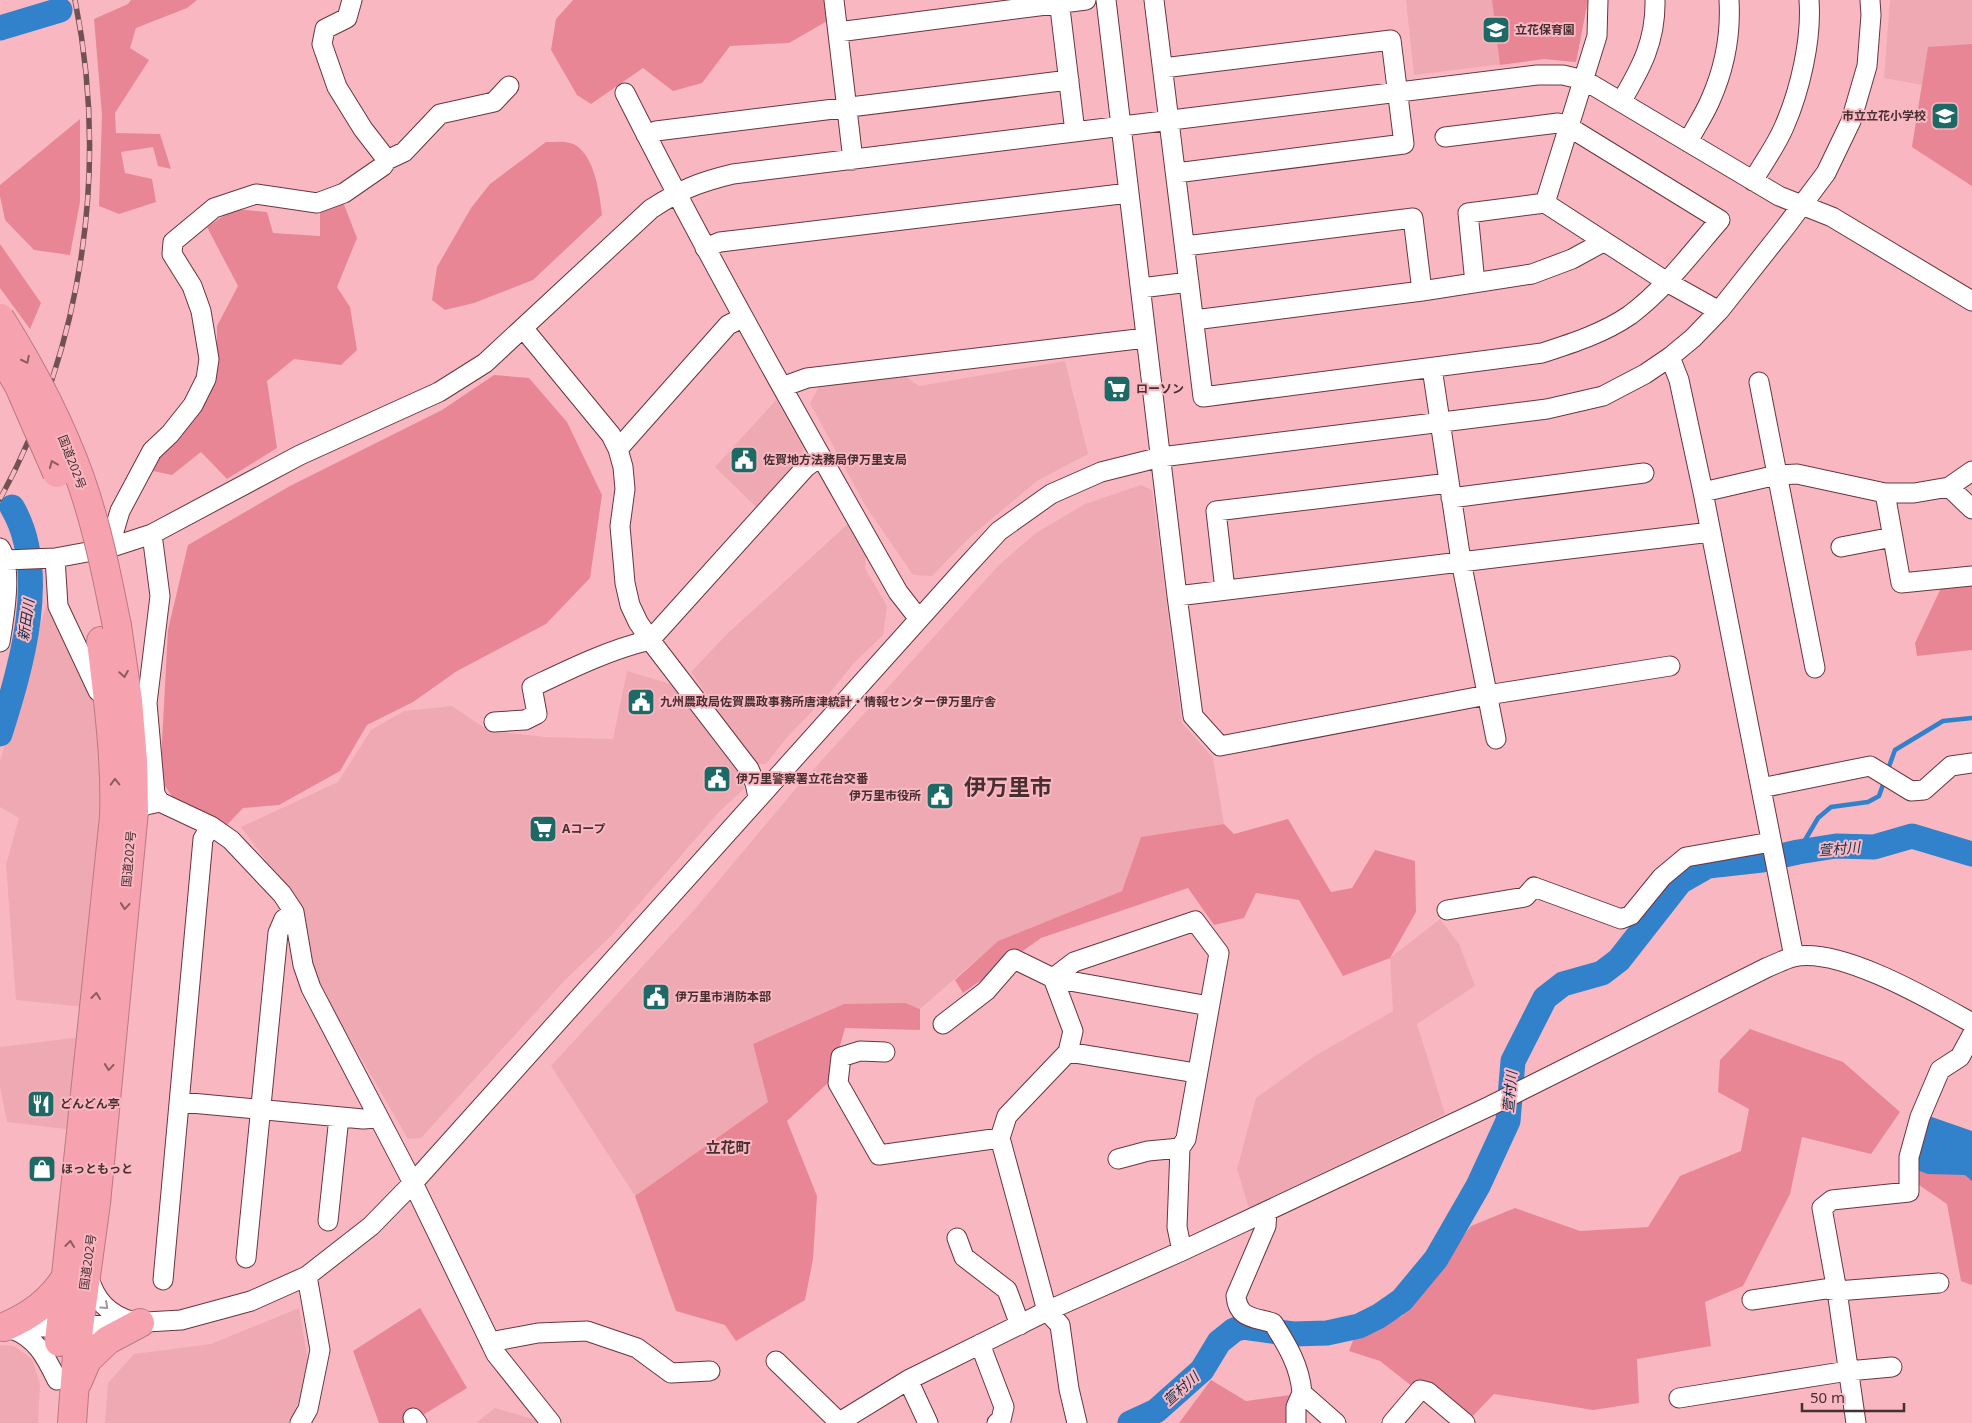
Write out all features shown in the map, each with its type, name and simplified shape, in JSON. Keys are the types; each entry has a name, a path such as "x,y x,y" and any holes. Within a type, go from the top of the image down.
{"highway":[{"name":"国道202号","path":"0,318 22,352 51,408 80,479 104,564 108,627"},
{"name":"国道202号","path":"0,353 19,386 48,450 70,507 89,575 108,627 127,698 133,761 124,814 96,1203 76,1274 65,1385 54,1423"},
{"path":"2,1327 21,1320 37,1309 76,1274"},
{"path":"65,1385 108,1340 140,1323"},
{"name":"国道202号","path":"65,1385 72,1423"}],"street":[{"path":"352,0 347,18 325,29 322,44 337,87 363,129 387,160"},
{"path":"834,0 853,160"},
{"path":"838,32 1086,0"},
{"path":"1106,0 1160,458 1194,716 1220,746 1487,695 1670,666"},
{"path":"1154,0 1204,396 1542,353 1587,338 1630,315 1667,282 1720,220 1558,122 1446,137"},
{"path":"1545,203 1597,36 1598,0"},
{"path":"1621,102 1641,68 1651,42 1655,15 1654,0"},
{"path":"1688,142 1710,101 1724,60 1730,16 1729,0"},
{"path":"1753,181 1784,128 1803,70 1810,10 1809,0"},
{"path":"2,1327 70,1327 181,1320 198,1316 252,1300 307,1276 371,1226 413,1182 999,531 1052,494 1101,472 1160,458 1547,409 1602,396 1645,374 1670,357 1693,338 1719,311 1826,173 1851,121 1866,66 1872,15 1870,0"},
{"path":"1059,2 1075,132"},
{"path":"1163,68 1391,40 1398,92 1404,144 1176,173"},
{"path":"0,642 5,614 3,554 50,559 109,548 152,534 300,455 439,392 485,363 652,209 675,193 704,181 733,174 1537,75 1563,75 1584,80 1779,196 1832,217 1972,301"},
{"path":"646,135 656,130 1069,80"},
{"path":"109,548 120,511 152,451 170,434 193,405 206,379 209,359 201,311 192,286 172,254 173,242 214,208 256,194 317,203 344,193 383,166 387,160 404,152 440,114 494,102 509,86"},
{"path":"625,93 675,193 742,318 898,592 919,619"},
{"path":"705,248 720,242 1130,193"},
{"path":"1475,283 1468,213 1545,203 1667,282 1719,311"},
{"path":"1185,246 1413,218 1422,291"},
{"path":"1194,320 1422,291 1532,274 1572,259 1603,242"},
{"path":"1141,288 1189,282"},
{"path":"618,449 728,325 742,318"},
{"path":"523,328 611,435 624,467 625,489 620,526 625,583 630,605 650,640 749,769 758,797"},
{"path":"782,387 807,378 1146,338"},
{"path":"1670,357 1679,380 1703,492 1794,957"},
{"path":"1432,368 1461,562 1496,739"},
{"path":"1759,382 1815,668"},
{"path":"494,722 525,720 537,714 532,687 584,662 630,645 650,640 806,467 821,456"},
{"path":"1703,492 1777,475 1797,474 1885,493 1914,493 1950,487 1972,471"},
{"path":"1225,590 1216,511 1644,473"},
{"path":"1950,487 1972,509"},
{"path":"1885,493 1901,583 1972,576"},
{"path":"1177,596 1711,532"},
{"path":"152,534 160,596 127,698 155,794 160,802 211,826 231,840 276,887 294,912 310,988 413,1182 496,1354 551,1423"},
{"path":"1842,547 1892,537"},
{"path":"50,559 58,606 98,690 127,698"},
{"path":"1760,788 1870,766 1911,791 1924,790 1951,766 1972,763"},
{"path":"124,814 146,805 160,802"},
{"path":"163,1280 204,839 211,826"},
{"path":"1447,910 1525,897 1534,886 1621,920 1632,915 1662,877 1686,857 1771,842"},
{"path":"246,1258 278,933 284,919 294,912"},
{"path":"1053,978 1074,962 1195,921 1219,953 1196,1073 1186,1139 1180,1148 1177,1227 1182,1251"},
{"path":"776,1361 845,1421 908,1380 1047,1311 1182,1251 1521,1091 1768,967 1794,957 1825,957 1865,970 1915,991 1972,1023"},
{"path":"943,1024 986,991 1014,959 1053,978 1209,1006"},
{"path":"1053,978 1073,1031 1068,1052 1007,1116 1000,1138 1047,1311 1060,1325 1069,1389 1077,1423"},
{"path":"1856,1423 1837,1291 1822,1208 1832,1200 1909,1192 1909,1157 1920,1117 1940,1070 1960,1057 1972,1034"},
{"path":"885,1052 860,1050 841,1057 838,1083 879,1155 1000,1138"},
{"path":"1068,1052 1196,1073"},
{"path":"180,1102 363,1119 378,1118"},
{"path":"328,1221 339,1117"},
{"path":"1118,1159 1148,1151 1180,1148"},
{"path":"1267,1211 1266,1226 1236,1296 1237,1307 1243,1314 1273,1322 1287,1345 1301,1378 1302,1392 1296,1407 1296,1423"},
{"path":"957,1238 964,1257 1007,1290 1020,1325"},
{"path":"76,1274 106,1308 128,1320 140,1323"},
{"path":"300,1423 308,1409 320,1350 307,1276"},
{"path":"1752,1300 1825,1289 1837,1291 1939,1283"},
{"path":"2,1327 19,1332 34,1341 65,1385"},
{"path":"490,1342 538,1333 588,1331 637,1348 671,1373 710,1371"},
{"path":"980,1344 1004,1407 1001,1420 997,1423"},
{"path":"1679,1398 1848,1371 1892,1367"},
{"path":"908,1380 928,1423"},
{"path":"1392,1423 1420,1390 1428,1392 1465,1423"},
{"path":"1302,1392 1336,1423"}],"shaded area":[{"path":"131,0 197,0 187,8 136,28 130,48 149,60 115,113 116,133 160,134 171,169 158,166 153,147 121,152 125,173 152,179 156,202 119,214 99,206 102,115 94,19 128,4"},
{"path":"573,0 826,0 829,20 789,43 730,46 702,83 673,91 643,68 591,104 577,95 551,50 556,19"},
{"name":"立花保育園","path":"1406,0 1588,0 1576,62 1544,59 1414,75"},
{"path":"1492,0 1588,0 1576,62 1544,59 1500,65"},
{"name":"市立立花小学校","path":"1890,0 1972,0 1972,186 1912,147 1922,85 1884,78"},
{"path":"1972,44 1972,186 1912,147 1928,47"},
{"path":"80,119 80,202 70,255 34,250 5,220 0,196 0,185"},
{"path":"546,142 570,143 578,147 585,154 594,174 600,196 602,215 533,280 474,303 445,310 432,300 437,267 471,208 490,184"},
{"path":"343,202 357,238 337,287 350,307 357,350 341,365 294,359 267,381 277,448 227,479 201,452 172,475 148,470 217,354 217,326 238,286 207,227 234,209 267,212 273,233 320,236 320,212"},
{"path":"0,244 41,303 30,329 0,288"},
{"path":"1065,361 1088,454 1037,481 970,537 932,576 913,575 865,505 810,403 819,387 905,376 919,386"},
{"path":"494,375 529,378 567,422 602,495 590,578 546,624 457,671 413,702 367,725 340,771 279,805 243,808 226,826 174,799 160,779 168,630 188,545 290,486 442,410"},
{"path":"776,400 803,447 803,460 757,508 715,467"},
{"path":"1141,485 1152,490 1182,723 1213,758 1224,824 1141,837 1122,891 998,941 920,1009 905,1004 753,1045 768,1102 635,1196 551,1066 694,910 792,793 999,565 1036,533 1085,504"},
{"path":"849,523 866,553 865,568 887,606 883,635 854,663 828,695 788,736 766,764 754,764 691,672 727,634"},
{"path":"1972,583 1972,650 1917,656 1915,643 1942,586"},
{"path":"66,597 97,669 104,759 85,1007 16,1000 6,864 19,818 0,807 0,761 47,603"},
{"path":"627,671 677,686 740,773 744,789 719,812 611,936 565,980 421,1138 408,1139 314,977 294,898 241,827 338,782 371,730 404,711 452,706 489,731 545,737 613,739"},
{"path":"1288,819 1331,892 1352,888 1375,850 1415,861 1416,912 1390,958 1343,976 1299,900 1256,893 1244,918 1214,925 1188,888 1041,938 963,993 955,980 998,941 1122,891 1141,837 1224,824 1234,834"},
{"path":"1440,919 1459,944 1475,986 1417,1024 1445,1114 1249,1209 1237,1169 1256,1098 1313,1057 1393,1011 1390,958"},
{"path":"905,1003 920,1009 920,1030 845,1028 830,1081 787,1121 817,1196 813,1259 805,1300 736,1341 725,1325 676,1311 635,1196 768,1102 753,1044 844,1004"},
{"path":"1750,1029 1843,1062 1900,1112 1871,1154 1802,1137 1790,1194 1743,1286 1705,1302 1711,1346 1637,1359 1639,1403 1593,1410 1494,1394 1468,1421 1413,1387 1380,1361 1349,1351 1355,1335 1402,1316 1471,1226 1515,1208 1580,1231 1648,1227 1680,1176 1741,1151 1749,1109 1718,1092 1720,1060"},
{"path":"81,1037 66,1129 7,1122 0,1087 0,1047"},
{"path":"1913,1154 1972,1172 1972,1285 1961,1281 1947,1204 1919,1185"},
{"path":"299,1308 310,1373 292,1419 293,1423 105,1423 108,1383 134,1354 211,1344"},
{"path":"420,1308 467,1388 410,1423 379,1423 353,1351"},
{"path":"0,1345 14,1346 32,1359 40,1384 38,1423 0,1423"},
{"path":"1211,1380 1246,1401 1290,1395 1291,1423 1179,1423"},
{"path":"495,1408 546,1423 476,1423"}],"water":[{"path":"1929,1116 1972,1131 1972,1181 1965,1175 1928,1174 1917,1170 1917,1148"}],"waterway":[{"name":"新田川","path":"0,28 60,10"},
{"name":"新田川","path":"0,734 23,650 30,590 29,560 23,532 12,507"},
{"path":"1887,772 1895,750 1943,721 1972,718"},
{"path":"1798,852 1818,818 1831,807 1868,802 1879,796 1885,779"},
{"name":"萱村川","path":"1130,1423 1156,1411 1202,1370 1219,1342 1234,1330 1243,1327 1293,1334 1327,1333 1359,1326 1379,1316 1402,1300 1436,1259 1478,1186 1508,1121 1513,1061 1545,998 1563,984 1602,973 1619,960 1680,882 1708,866 1762,860 1836,846 1874,847 1912,836 1972,854"}],"railway":[{"path":"0,499 28,441 52,381 69,319 81,256 88,192 89,128 85,64 75,0"}],"place":[{"name":"立花保育園","path":"1496,30"},
{"name":"市立立花小学校","path":"1945,116"},
{"name":"ローソン","path":"1117,389"},
{"name":"佐賀地方法務局伊万里支局","path":"744,460"},
{"name":"九州農政局佐賀農政事務所唐津統計・情報センター伊万里庁舎","path":"641,702"},
{"name":"伊万里警察署立花台交番","path":"717,779"},
{"name":"伊万里市役所","path":"940,796"},
{"name":"Aコープ","path":"543,829"},
{"name":"伊万里市消防本部","path":"656,997"},
{"name":"どんどん亭","path":"41,1104"},
{"name":"ほっともっと","path":"42,1169"}],"district":[{"name":"伊万里市","path":"1008,787"},
{"name":"立花町","path":"728,1148"}]}
